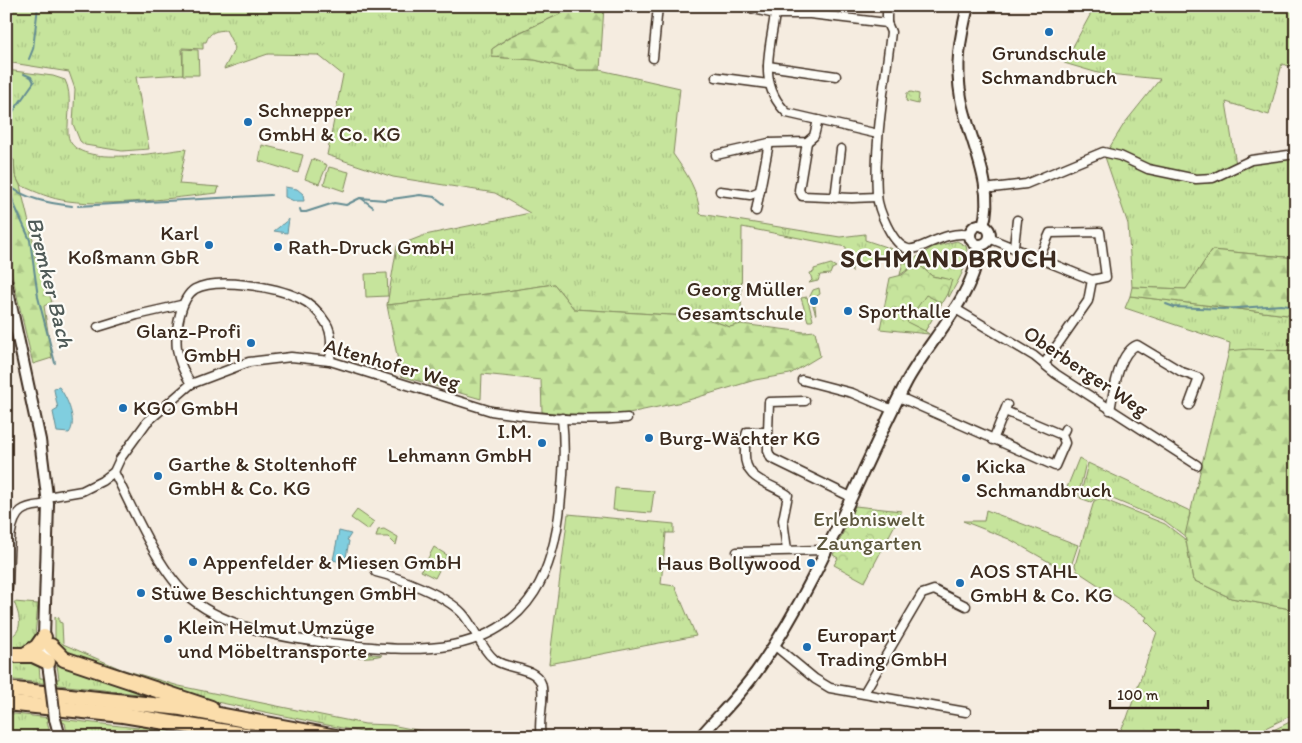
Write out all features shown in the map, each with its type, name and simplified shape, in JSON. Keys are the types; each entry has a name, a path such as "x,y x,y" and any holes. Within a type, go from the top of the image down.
{"highway":[{"path":"26,654 47,642 64,659 157,691 206,704 222,715"},
{"path":"6,655 26,654 38,656 49,668 53,661 64,659"},
{"path":"6,689 122,700 222,715 336,737"},
{"path":"6,703 123,716 258,737"}],"street":[{"path":"653,58 658,6"},
{"path":"887,6 887,22 891,32 878,134 877,196 890,231 906,248 915,249 944,236 970,235"},
{"path":"968,6 958,48 958,82 984,189 986,212 982,226"},
{"path":"739,7 775,14 811,10 887,22"},
{"path":"775,14 768,66 768,84 778,104 787,113 878,134"},
{"path":"768,66 836,76"},
{"path":"716,77 768,84"},
{"path":"716,155 769,143 807,142 814,136 818,120"},
{"path":"807,142 799,190 802,196 835,198 877,196"},
{"path":"756,211 769,143"},
{"path":"835,198 841,149"},
{"path":"984,189 1026,184 1103,152 1120,156 1148,169 1196,179 1213,178 1251,160 1296,154"},
{"path":"720,191 750,196 760,191"},
{"path":"1014,246 1017,220"},
{"path":"982,226 989,232 989,238 985,244 978,245 972,242 970,235 973,228 982,226"},
{"path":"989,238 1014,246 1039,258 1092,280 1106,277 1100,232 1050,233 1039,258"},
{"path":"700,737 745,687 774,645 826,550 914,369 954,308 973,274 978,245"},
{"path":"1044,364 1088,301 1092,280"},
{"path":"6,282 40,440 48,500 48,558 45,584 47,642 56,722 60,737"},
{"path":"190,384 182,369 176,346 181,305 190,292 207,285 239,285 285,292 312,307 326,324 331,339 330,361"},
{"path":"98,328 138,315 181,305"},
{"name":"Oberberger Weg","path":"954,308 1016,345 1110,410 1197,466"},
{"path":"1110,410 1119,369 1131,348 1137,346 1182,372 1199,378 1189,405"},
{"name":"Altenhofer Weg","path":"6,600 10,584 9,560 13,523 24,510 48,500 82,492 114,472 120,459 147,422 190,384 249,362 290,357 330,361 491,411 520,416 627,418"},
{"path":"802,380 852,393 893,410"},
{"path":"899,397 970,430 993,440 1055,466 1065,443 1064,432 1006,408 993,440"},
{"path":"805,401 769,402 768,451 772,458 852,497"},
{"path":"114,472 174,581 194,600 223,617 287,636 374,648 452,645 478,638 504,625 536,593 548,568 557,538 564,467 562,418"},
{"path":"768,432 747,432 744,461 746,467 756,478 788,494 783,520 787,550"},
{"path":"737,552 826,550"},
{"path":"376,572 392,576 453,605 462,613 491,656 509,667 529,672 540,682 542,691 539,725 541,737"},
{"path":"864,693 922,594 934,590 966,606"},
{"path":"774,645 822,684 966,712"}],"green space":[{"path":"6,6 578,6 509,37 492,49 492,57 535,60 575,70 600,70 680,88 673,154 687,175 694,190 700,214 840,237 865,234 865,240 892,249 893,259 885,261 883,258 876,260 878,264 875,260 869,262 868,265 867,262 860,265 860,269 858,265 852,267 852,272 851,268 847,269 846,247 742,227 741,324 730,327 702,317 574,309 554,284 487,294 387,305 397,246 425,235 530,213 495,193 393,177 327,155 343,75 318,55 268,54 224,69 235,48 226,30 216,31 211,34 206,42 203,42 203,49 182,48 183,74 136,77 149,149 122,151 85,145 80,141 73,124 75,89 69,72 6,62"},
{"path":"578,6 604,6 600,70 575,70 535,60 492,57 492,49 510,37"},
{"path":"1095,6 1296,6 1296,68 1282,64 1269,115 1226,102 1236,165 1211,176 1185,177 1132,161 1108,150 1124,124 1160,79 1098,73 1064,63"},
{"path":"183,49 198,50 199,75 183,75"},
{"path":"6,70 53,76 65,80 69,93 68,134 73,145 84,152 101,156 120,156 186,149 179,184 219,187 217,193 142,201 85,203 56,199 20,185 15,175 14,160 6,158"},
{"path":"907,93 919,94 918,104 906,101"},
{"path":"262,145 303,155 298,173 259,161"},
{"path":"1104,154 1196,180 1251,161 1296,155 1296,258 1212,250 1186,289 1132,287 1128,224"},
{"path":"6,158 14,160 15,175 20,185 40,269 52,302 44,306 52,358 33,364 6,249"},
{"path":"312,159 327,165 319,184 305,179"},
{"path":"329,167 349,172 344,191 324,184"},
{"path":"957,241 966,246 967,259 949,297 947,294 951,280 932,276 917,263 900,275 903,262 907,263 933,247"},
{"path":"1212,250 1296,258 1296,316 1130,296 1132,287 1186,289"},
{"path":"917,263 932,276 952,280 947,294 925,331 929,334 880,329 890,278 902,275"},
{"path":"831,264 836,267 832,269 830,274 820,275 818,281 809,283 812,280 810,273 814,272 814,269"},
{"path":"387,273 388,296 366,297 365,274"},
{"path":"554,284 574,309 702,317 730,327 741,324 804,332 815,331 820,356 790,374 755,380 682,402 624,414 567,415 542,412 541,380 482,374 481,399 401,376 387,305 487,294"},
{"path":"819,288 820,294 814,298 816,315 810,296 813,290"},
{"path":"926,295 942,303 925,331 907,322"},
{"path":"1130,296 1296,316 1296,351 1229,351 1230,343 1125,308"},
{"path":"807,297 812,321 808,321 801,298"},
{"path":"1249,349 1296,351 1296,610 1231,598 1193,580 1185,535 1229,351"},
{"path":"1079,458 1086,462 1078,497 1064,495"},
{"path":"1088,463 1190,511 1186,537 1165,521 1108,497 1098,496 1091,502 1080,498"},
{"path":"615,488 654,491 651,513 613,510"},
{"path":"1100,498 1165,524 1186,540 1193,580 1231,598 1296,610 1296,713 1247,737 1117,737 1127,718 1157,632 1145,620 1147,617 1077,571 1075,565 1094,501"},
{"name":"Erlebniswelt Zaungarten","path":"855,506 902,511 865,582 834,565 838,558 833,555"},
{"path":"357,510 374,522 368,530 351,518"},
{"path":"986,510 1078,545 1071,566 1072,575 1009,539 963,521 984,521"},
{"path":"568,514 674,524 674,533 666,533 661,584 675,586 696,636 549,664"},
{"path":"384,529 398,537 396,545 388,537 376,537 378,530"},
{"path":"434,547 447,555 435,578 421,571"},
{"path":"14,602 38,604 34,646 6,652 6,638 16,633 19,624"},
{"path":"55,617 59,618 59,622 62,623 63,644 121,669 179,686 365,724 391,725 452,737 385,737 187,696 65,653 55,643"},
{"path":"341,651 382,655 355,657 344,654"},
{"path":"6,660 29,660 39,665 40,678 59,679 57,665 62,664 156,696 6,679"},
{"path":"61,702 134,708 304,737 159,714"},
{"path":"6,713 138,728 139,726 202,736 68,737 65,723 47,721 51,737 6,737"},
{"path":"1296,719 1296,737 1259,737"}],"water":[{"path":"285,187 297,189 303,194 304,201 294,201 285,197"},
{"path":"289,219 287,233 274,231"},
{"path":"59,387 68,403 72,416 69,433 57,432 53,412 58,409 54,388"},
{"path":"339,531 351,534 347,540 349,541 345,563 333,560"}],"waterway":[{"name":"Bremker Bach","path":"29,59 33,49 38,6"},
{"name":"Bremker Bach","path":"6,143 12,113 34,82 31,77 24,74"},
{"name":"Bremker Bach","path":"6,181 30,240 38,297 55,363"},
{"path":"7,184 29,197 72,206"},
{"path":"78,206 271,195"},
{"path":"300,209 301,212 306,212 334,203 346,205 360,198 385,200 420,195 435,197 444,204"},
{"path":"361,198 373,207"},
{"path":"1166,304 1174,307 1223,309 1281,305 1296,307"}],"place":[{"name":"Grundschule Schmandbruch","path":"1049,32"},
{"name":"Schnepper GmbH & Co. KG","path":"248,122"},
{"name":"Karl Koßmann GbR","path":"209,245"},
{"name":"Rath-Druck GmbH","path":"278,247"},
{"name":"Georg Müller Gesamtschule","path":"814,301"},
{"name":"Sporthalle","path":"848,311"},
{"name":"Glanz-Profi GmbH","path":"251,343"},
{"name":"KGO GmbH","path":"123,408"},
{"name":"Burg-Wächter KG","path":"649,438"},
{"name":"I.M. Lehmann GmbH","path":"542,443"},
{"name":"Garthe & Stoltenhoff GmbH & Co. KG","path":"158,476"},
{"name":"Kicka Schmandbruch","path":"966,478"},
{"name":"Appenfelder & Miesen GmbH","path":"193,562"},
{"name":"Haus Bollywood","path":"811,563"},
{"name":"AOS STAHL GmbH & Co. KG","path":"960,583"},
{"name":"Stüwe Beschichtungen GmbH","path":"141,593"},
{"name":"Klein Helmut Umzüge und Möbeltransporte","path":"168,639"},
{"name":"Europart Trading GmbH","path":"807,647"}],"district":[{"name":"SCHMANDBRUCH","path":"949,258"}]}
